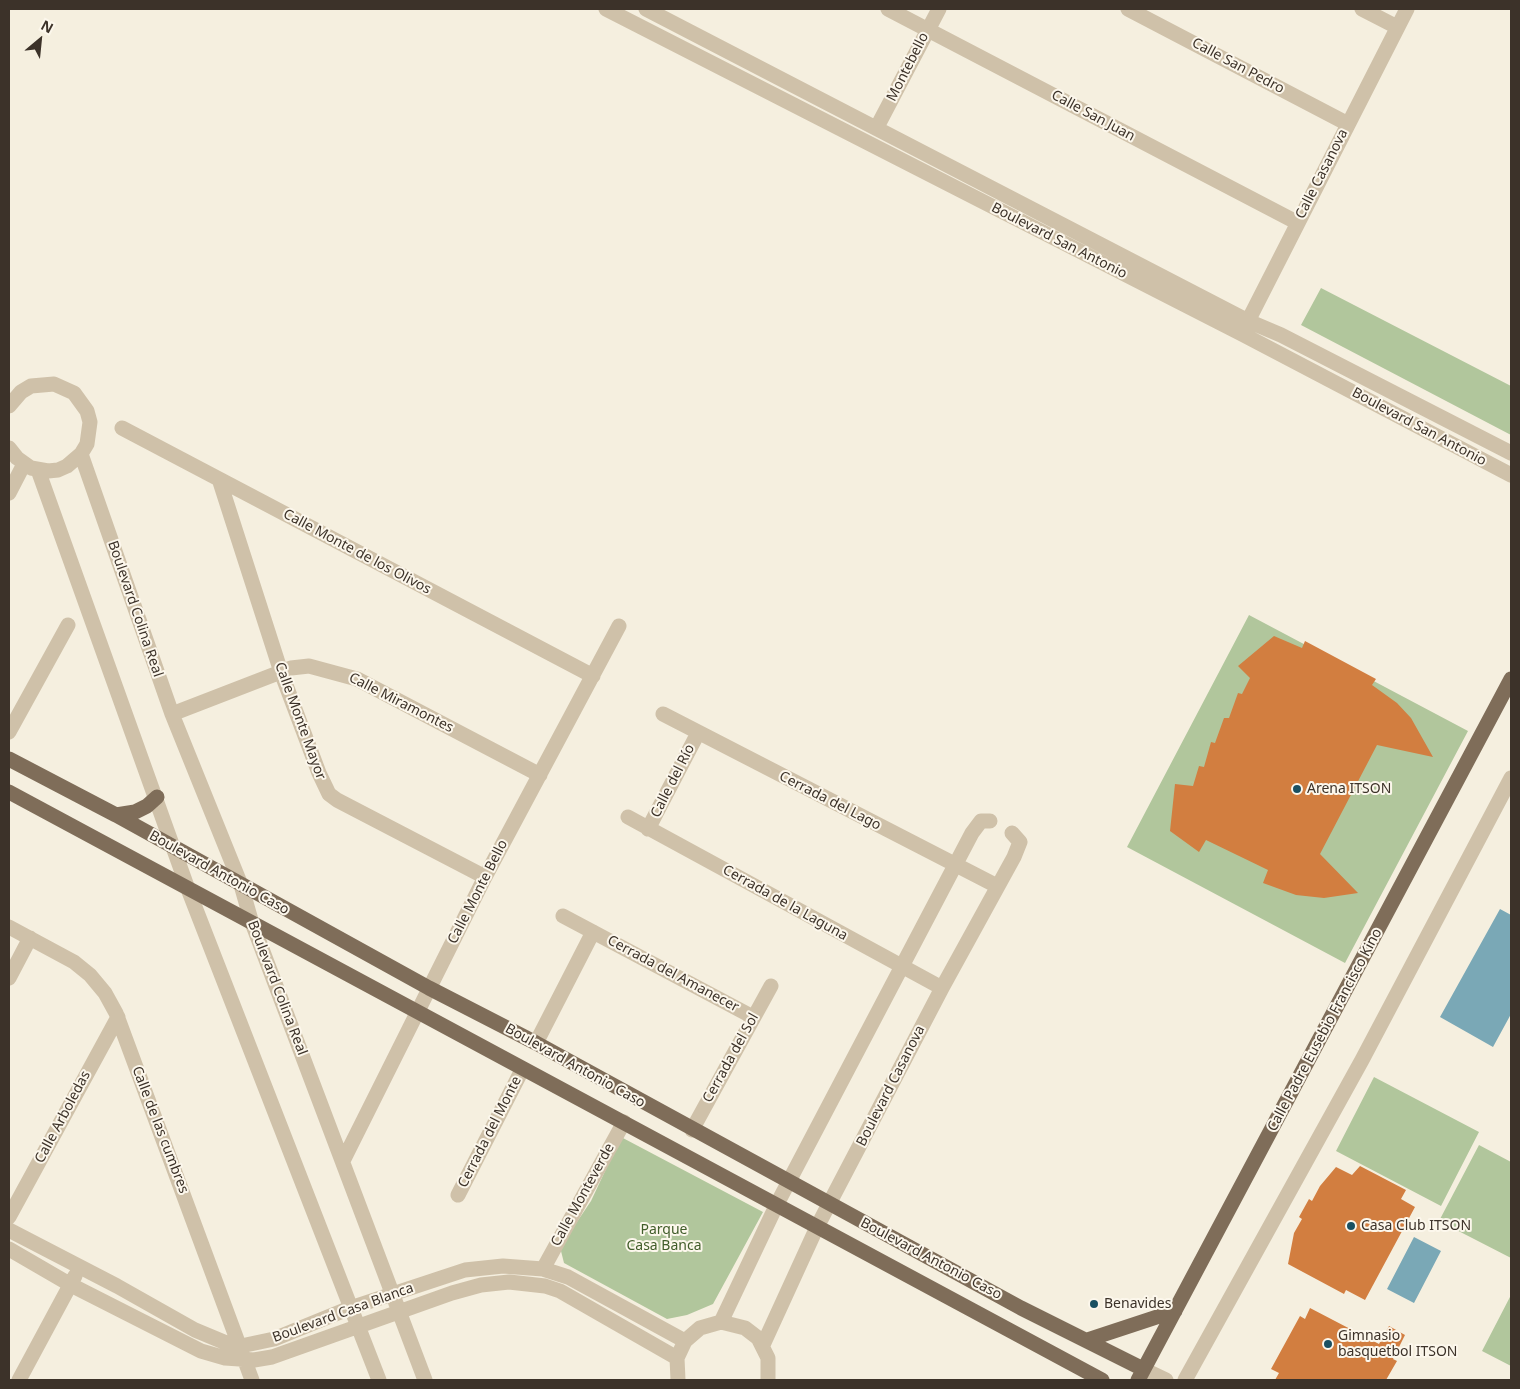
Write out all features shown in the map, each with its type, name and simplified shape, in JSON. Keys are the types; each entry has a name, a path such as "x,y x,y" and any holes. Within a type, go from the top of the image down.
{"main road":[{"name":"Calle Padre Eusebio Francisco Kino","path":"1140,1374 1511,679"},
{"name":"Boulevard Antonio Caso","path":"9,759 116,815 429,988 536,1044 926,1257 1021,1308 1087,1340 1140,1374"},
{"name":"Boulevard Antonio Caso","path":"9,792 188,889 251,920 522,1070 624,1122 1102,1380"},
{"path":"116,815 136,812 147,806 157,797"},
{"path":"915,1280 926,1257"},
{"path":"1009,1330 1021,1308"},
{"path":"1087,1340 1175,1311"}],"street":[{"name":"Boulevard San Antonio","path":"606,9 1245,327 1281,335 1511,454"},
{"name":"Boulevard San Antonio","path":"646,9 877,127 1245,327 1511,475"},
{"name":"Calle San Juan","path":"888,9 1298,222"},
{"name":"Montebello","path":"877,127 939,9"},
{"name":"Calle San Pedro","path":"1128,9 1348,124"},
{"path":"1362,9 1397,27"},
{"name":"Calle Casanova","path":"1245,327 1407,9"},
{"path":"1245,327 1299,346"},
{"path":"9,448 24,464 38,470 58,470 67,466 81,454 90,434 88,412 74,393 59,386 43,384 21,392 10,399"},
{"name":"Calle Monte de los Olivos","path":"122,428 592,676"},
{"name":"Boulevard Colina Real","path":"81,454 172,714 241,885 251,920 425,1380"},
{"path":"9,493 24,464"},
{"path":"38,470 157,797 188,889 379,1380"},
{"name":"Calle Monte Mayor","path":"219,478 281,672 319,773 329,794 336,800 485,877"},
{"path":"9,732 68,626"},
{"name":"Calle Monte Bello","path":"343,1160 485,877 619,626"},
{"name":"Calle Miramontes","path":"172,714 281,672 309,666 358,679 540,775"},
{"name":"Cerrada del Lago","path":"664,714 997,886"},
{"name":"Calle del Río","path":"648,829 698,733"},
{"path":"1185,1380 1367,1051 1511,778"},
{"name":"Cerrada de la Laguna","path":"628,818 942,988"},
{"path":"721,1322 777,1204 790,1183 977,824 982,820 990,821"},
{"name":"Boulevard Casanova","path":"763,1345 817,1227 942,988 1019,846 1018,838 1012,833"},
{"name":"Cerrada del Amanecer","path":"563,916 753,1017"},
{"name":"Calle de las cumbres","path":"9,927 74,962 90,974 105,993 118,1017 252,1380"},
{"name":"Cerrada del Amanecer","path":"536,1044 593,932"},
{"path":"9,978 30,938"},
{"name":"Cerrada del Sol","path":"692,1130 771,986"},
{"name":"Calle Arboledas","path":"9,1217 118,1017"},
{"name":"Cerrada del Monte","path":"458,1195 522,1070"},
{"name":"Calle Monteverde","path":"543,1269 624,1122"},
{"name":"Boulevard Casa Blanca","path":"9,1230 196,1330 243,1353"},
{"name":"Boulevard Casa Blanca","path":"9,1249 71,1285 209,1354 243,1353 272,1357 359,1325 401,1313 452,1293 481,1285 509,1282 545,1286 568,1295 677,1358"},
{"name":"Boulevard Casa Blanca","path":"243,1353 350,1308 464,1270 503,1266 543,1269 568,1276 685,1342"},
{"path":"19,1380 80,1267"},
{"path":"678,1380 677,1358 685,1342 700,1328 721,1322 745,1328 763,1345 768,1358 768,1380"},
{"path":"1140,1374 1166,1380"}],"green space":[{"path":"1321,288 1511,386 1511,435 1301,325"},
{"name":"Arena ITSON","path":"1249,615 1468,731 1345,963 1127,847"},
{"path":"1374,1077 1479,1132 1441,1206 1336,1151"},
{"name":"Parque Casa Banca","path":"621,1137 763,1212 713,1304 687,1315 667,1319 564,1263 560,1247 591,1201"},
{"path":"1479,1145 1511,1162 1511,1258 1439,1221"},
{"path":"1511,1295 1511,1366 1482,1351"}],"water":[{"path":"1500,909 1511,915 1511,1014 1493,1047 1440,1017"},
{"path":"1414,1237 1441,1251 1414,1303 1387,1289"}],"building":[{"path":"1274,636 1302,648 1305,641 1376,679 1372,685 1397,703 1411,718 1433,757 1377,745 1320,854 1358,893 1324,898 1296,895 1263,883 1268,870 1206,840 1199,852 1170,831 1175,784 1193,786 1199,766 1204,767 1211,742 1215,743 1224,718 1229,718 1238,693 1242,694 1250,678 1238,666"},
{"name":"Casa Club ITSON","path":"1360,1166 1406,1190 1401,1199 1415,1207 1365,1300 1346,1290 1344,1294 1288,1264 1294,1233 1302,1219 1299,1217 1309,1199 1312,1201 1320,1186 1336,1167 1352,1175"},
{"name":"Gimnasio basquetbol ITSON","path":"1310,1308 1379,1344 1389,1326 1405,1335 1393,1359 1397,1361 1386,1380 1275,1380 1279,1373 1271,1369 1300,1316 1305,1319"}],"place":[{"name":"Arena ITSON","path":"1297,789"},
{"name":"Casa Club ITSON","path":"1351,1226"},
{"name":"Benavides","path":"1094,1304"},
{"name":"Gimnasio basquetbol ITSON","path":"1328,1344"}]}
